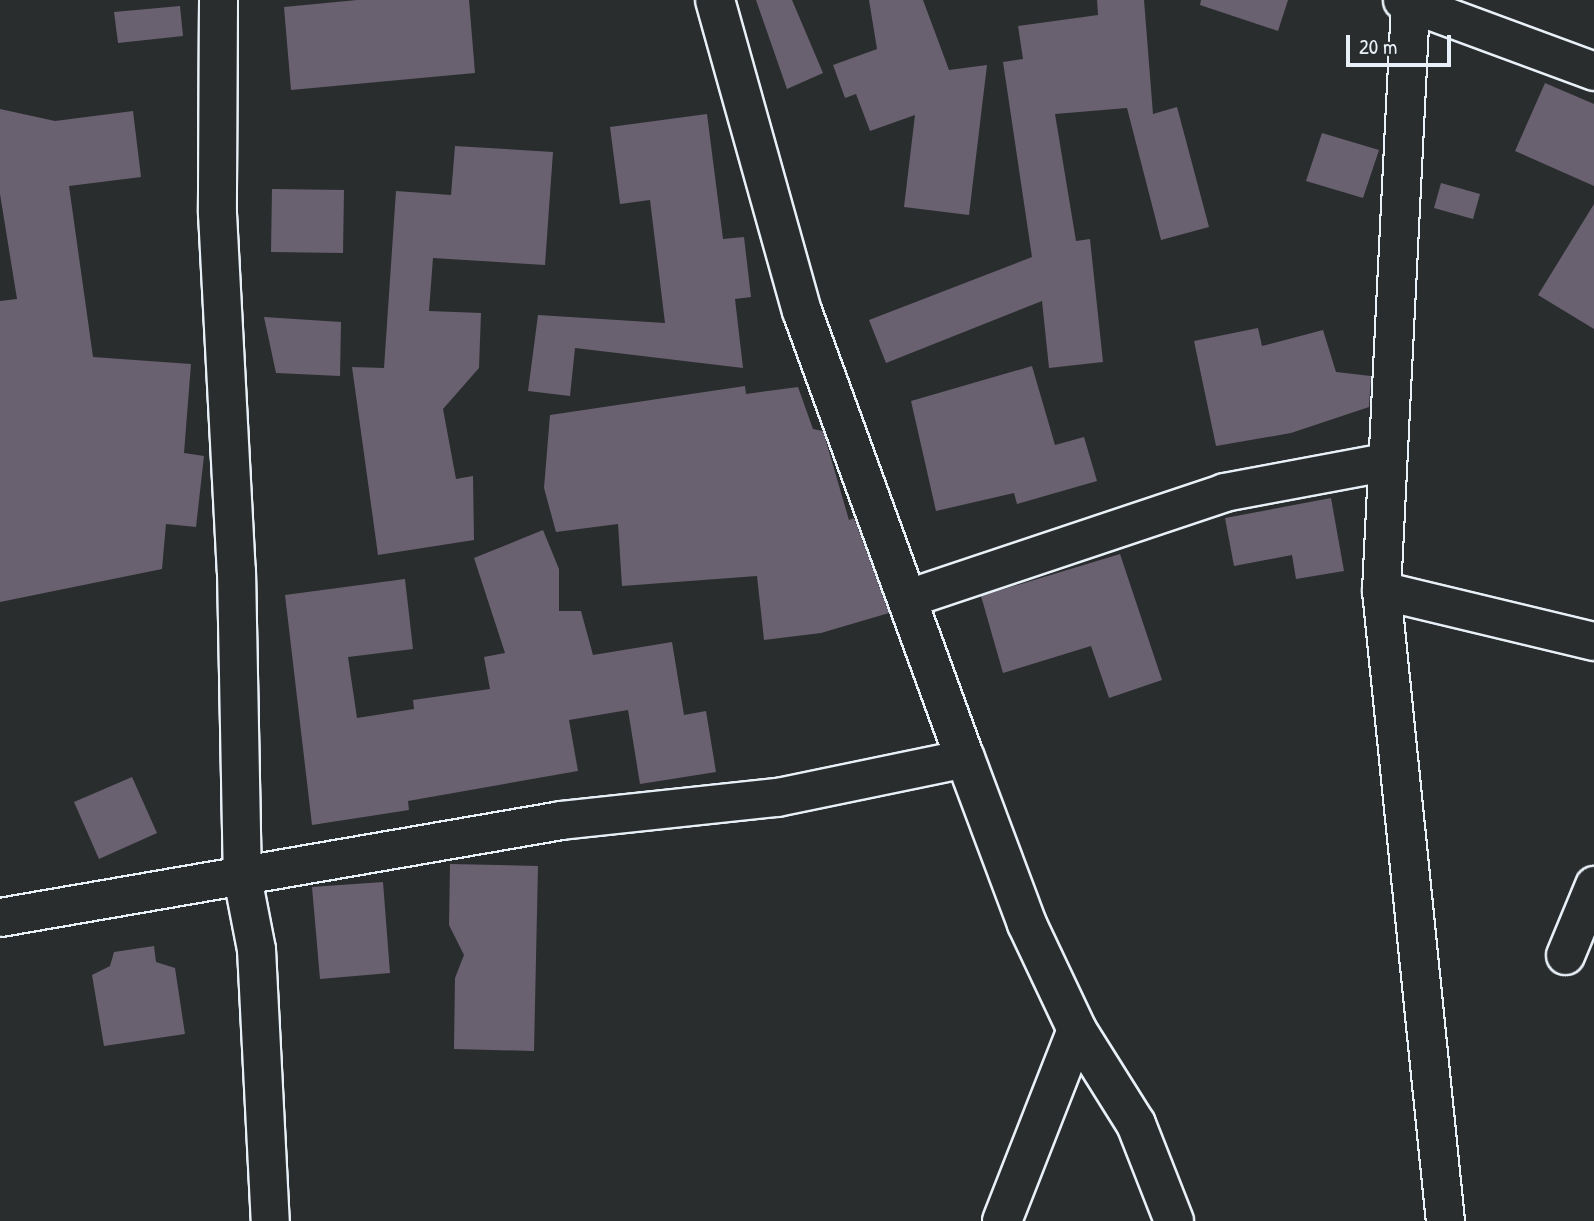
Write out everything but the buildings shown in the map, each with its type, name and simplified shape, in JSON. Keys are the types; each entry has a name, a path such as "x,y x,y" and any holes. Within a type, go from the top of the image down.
{"street":[{"path":"218,0 217,213 236,570 242,877 256,949 270,1221"},
{"path":"715,0 802,311 911,597 965,758 1027,924 1077,1030 1136,1124 1174,1221"},
{"path":"1445,1221 1381,590 1384,462 1406,2 1594,71"},
{"path":"911,597 1224,492 1384,462"},
{"path":"1381,590 1594,641"},
{"path":"0,916 242,877 561,820 777,797 965,758"},
{"path":"1565,955 1594,885"},
{"path":"1002,1221 1077,1030"}]}
